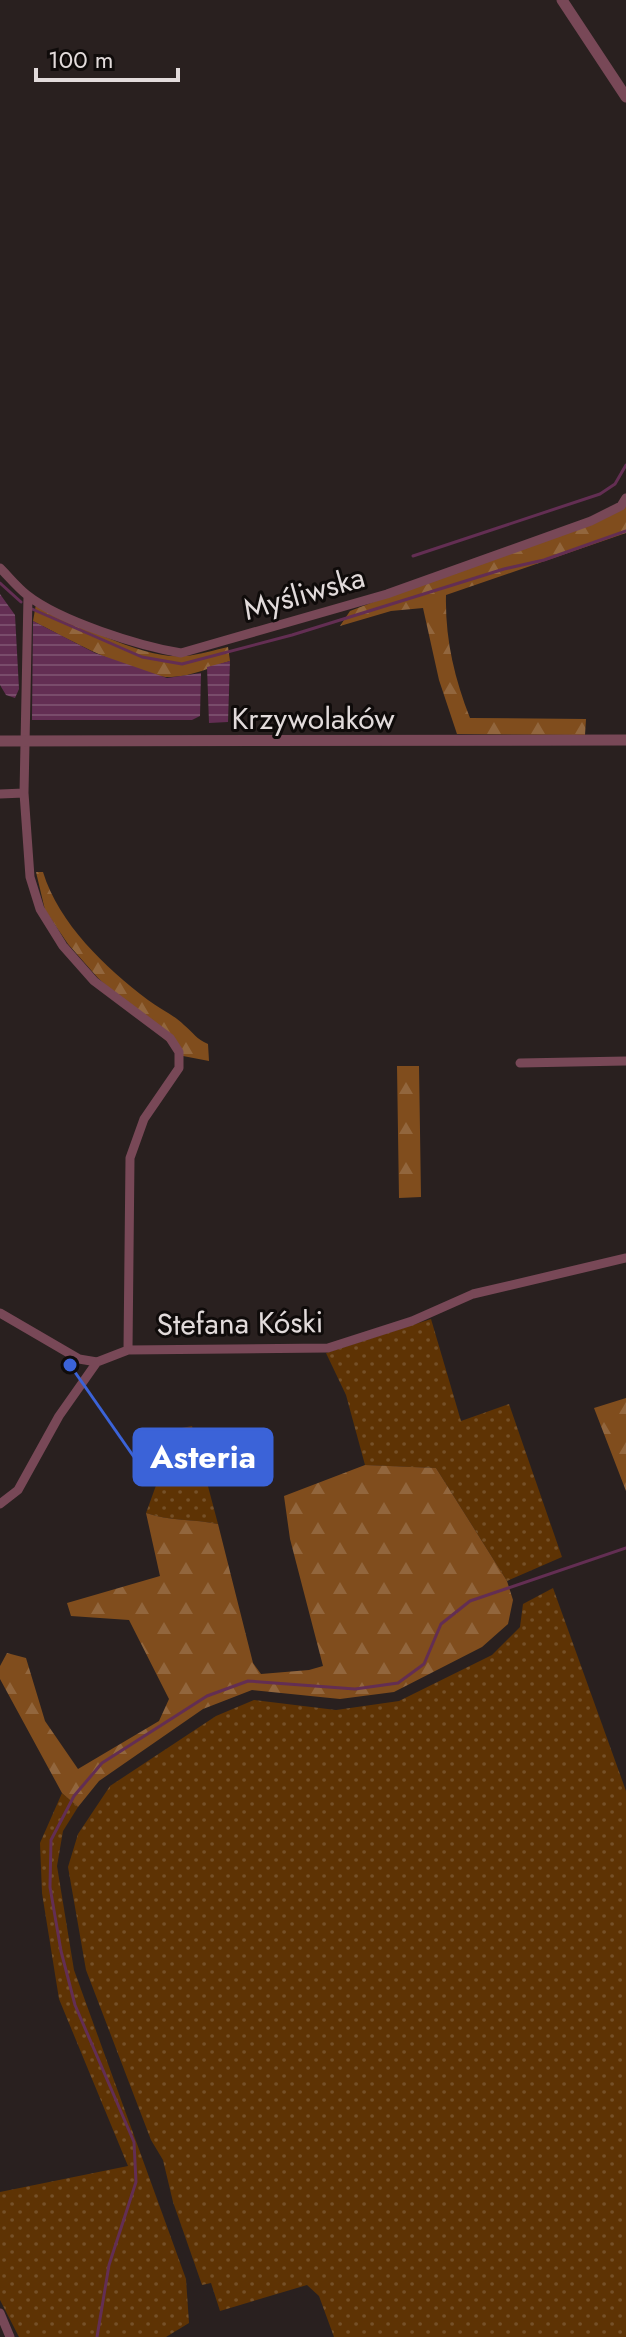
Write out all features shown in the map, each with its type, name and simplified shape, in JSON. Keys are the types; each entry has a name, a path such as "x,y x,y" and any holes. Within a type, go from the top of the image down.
{"street":[{"path":"562,0 626,97"},
{"name":"Myśliwska","path":"0,568 28,596 84,623 153,648 181,653 387,594 591,521 621,506 626,498"},
{"path":"28,596 24,793 30,877 40,909 63,946 94,981 170,1038 179,1052 179,1068 144,1119 130,1158 128,1350"},
{"name":"Krzywolaków","path":"0,741 626,740"},
{"path":"0,794 24,793"},
{"path":"520,1063 626,1061"},
{"name":"Stefana Kóski","path":"97,1362 128,1350 328,1348 412,1321 473,1294 626,1258"},
{"path":"0,1313 79,1359 97,1362 59,1416 18,1490 0,1504"},
{"path":"0,2313 10,2337"}],"shaded area":[{"path":"0,594 15,615 19,689 15,698 6,695 0,685"},
{"path":"33,621 95,653 167,678 201,673 200,716 192,720 32,720"},
{"path":"230,661 228,722 209,723 207,667"},
{"path":"431,1319 461,1421 509,1404 562,1557 507,1581 436,1468 365,1465 346,1395 326,1353"},
{"path":"192,1426 218,1524 146,1513 158,1480 146,1435"},
{"path":"553,1588 626,1791 626,2337 334,2337 319,2296 307,2285 220,2311 211,2283 202,2285 173,2202 163,2160 151,2140 86,1970 68,1867 78,1834 110,1786 216,1716 254,1700 336,1710 399,1701 492,1655 520,1627 523,1604"},
{"path":"62,1793 78,1807 63,1831 57,1866 74,1970 186,2279 189,2323 166,2337 19,2337 0,2300 0,2192 128,2166 59,1999 42,1893 40,1843"}],"green space":[{"path":"626,504 626,533 446,595 452,657 470,718 586,719 585,735 457,734 439,680 423,608 391,611 340,626 350,611"},
{"path":"36,604 109,638 149,652 185,656 228,647 230,661 195,673 158,676 102,655 33,621"},
{"path":"36,872 43,872 60,909 85,943 132,987 208,1044 209,1061 183,1056 98,978 68,944 45,910"},
{"path":"397,1066 419,1066 421,1197 399,1198"},
{"path":"626,1398 626,1491 594,1408"},
{"path":"365,1465 436,1468 507,1581 513,1600 508,1624 482,1647 394,1692 340,1699 252,1690 203,1709 99,1781 78,1807 62,1793 0,1679 0,1666 7,1653 26,1658 45,1721 78,1769 159,1721 169,1699 129,1620 71,1616 67,1603 160,1576 146,1513 218,1524 253,1663 261,1674 323,1666 290,1539 284,1496"}],"waterway":[{"path":"413,556 600,494 615,484 626,465"},
{"path":"32,609 142,657 182,664 292,635 504,569 544,560 626,531"},
{"path":"0,583 21,602"},
{"path":"97,2337 109,2265 136,2182 134,2142 75,2005 61,1951 50,1887 51,1840 74,1796 102,1763 207,1696 248,1681 355,1689 398,1683 424,1664 441,1624 470,1601 626,1548"}],"place":[{"name":"Asteria","path":"70,1365"}]}
